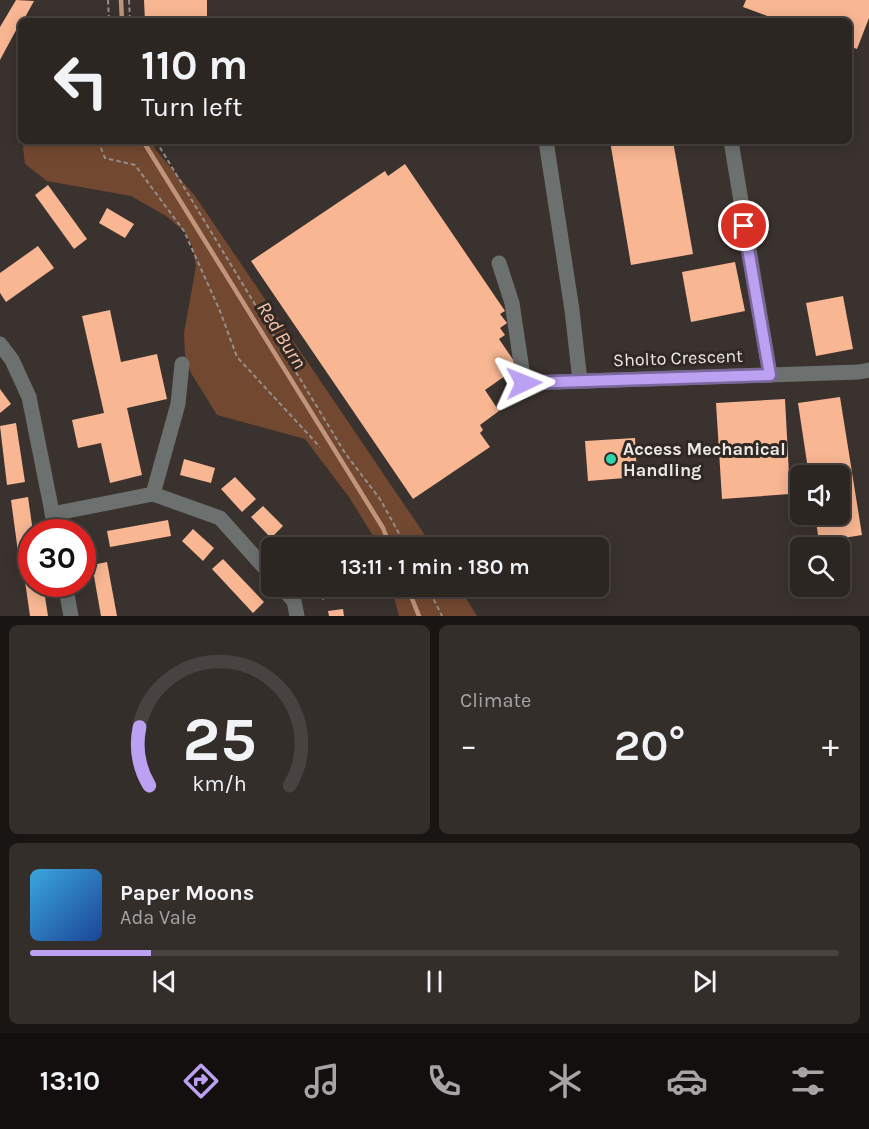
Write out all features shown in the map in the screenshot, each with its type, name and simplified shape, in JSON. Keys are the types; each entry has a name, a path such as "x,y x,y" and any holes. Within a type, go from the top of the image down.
{"street":[{"path":"546,144 572,310 580,381"},
{"path":"732,144 770,375"},
{"name":"Sholto Crescent","path":"499,263 512,303 524,383 869,370"},
{"path":"0,344 12,360 29,397 53,519"},
{"path":"153,494 178,404 182,364"},
{"path":"52,514 153,494 219,518 261,564"},
{"path":"67,597 71,616"},
{"path":"290,597 294,602 297,616"}],"path":[{"path":"108,0 109,18"},
{"path":"129,0 130,18"},
{"path":"99,144 105,158 135,165 184,231 220,311 237,357 320,447"},
{"path":"158,144 345,453 380,499 401,537"},
{"path":"432,597 442,616"}],"shaded area":[{"path":"24,144 153,144 195,196 426,537 374,537 349,497 305,439 217,415 191,373 185,355 184,333 196,266 192,245 184,231 166,216 131,196 47,181 25,164"},
{"path":"394,597 465,597 477,616 399,616"}],"building":[{"path":"16,0 34,1 25,18 18,18 18,27 0,60 0,27"},
{"path":"144,0 207,0 207,18 145,18"},
{"path":"746,0 869,0 869,18 857,49 852,47 852,18 773,18 743,7"},
{"path":"611,144 674,144 693,254 631,265"},
{"path":"405,164 505,311 500,314 507,323 500,328 505,335 499,339 518,367 485,390 499,411 480,425 483,430 480,433 490,447 413,499 251,261 385,171 388,176"},
{"path":"48,185 87,239 74,249 35,195"},
{"path":"107,208 134,224 125,238 99,223"},
{"path":"38,246 54,268 6,302 0,293 0,273"},
{"path":"735,262 745,311 691,322 682,272"},
{"path":"843,296 853,349 816,356 806,303"},
{"path":"110,310 121,362 157,354 167,399 127,408 142,475 110,483 101,443 78,448 72,420 104,413 82,316"},
{"path":"0,389 11,404 0,413"},
{"path":"840,397 862,535 818,537 817,525 850,525 850,465 807,465 798,403"},
{"path":"785,399 790,494 722,499 716,403"},
{"path":"16,423 25,482 7,485 0,426"},
{"name":"Access Mechanical Handling","path":"635,438 637,477 588,481 585,441"},
{"path":"184,459 215,468 211,483 180,475"},
{"path":"235,477 256,499 242,512 221,489"},
{"path":"28,497 31,519 18,519 18,552 11,500"},
{"path":"263,506 283,526 270,537 251,517"},
{"path":"168,520 171,536 110,547 107,531"},
{"path":"193,529 214,548 203,561 182,541"},
{"path":"223,559 264,602 253,613 212,569"},
{"path":"107,562 117,616 101,616 96,588 96,564"},
{"path":"27,597 45,597 48,616 30,616"},
{"path":"343,609 344,616 329,616 328,611"}],"waterway":[{"name":"Red Burn","path":"121,0 122,18"},
{"name":"Red Burn","path":"145,144 387,537"},
{"name":"Red Burn","path":"411,597 419,616"}],"place":[{"name":"Access Mechanical Handling","path":"611,459"}],"route":[{"path":"524,383 770,375 744,226"}]}
